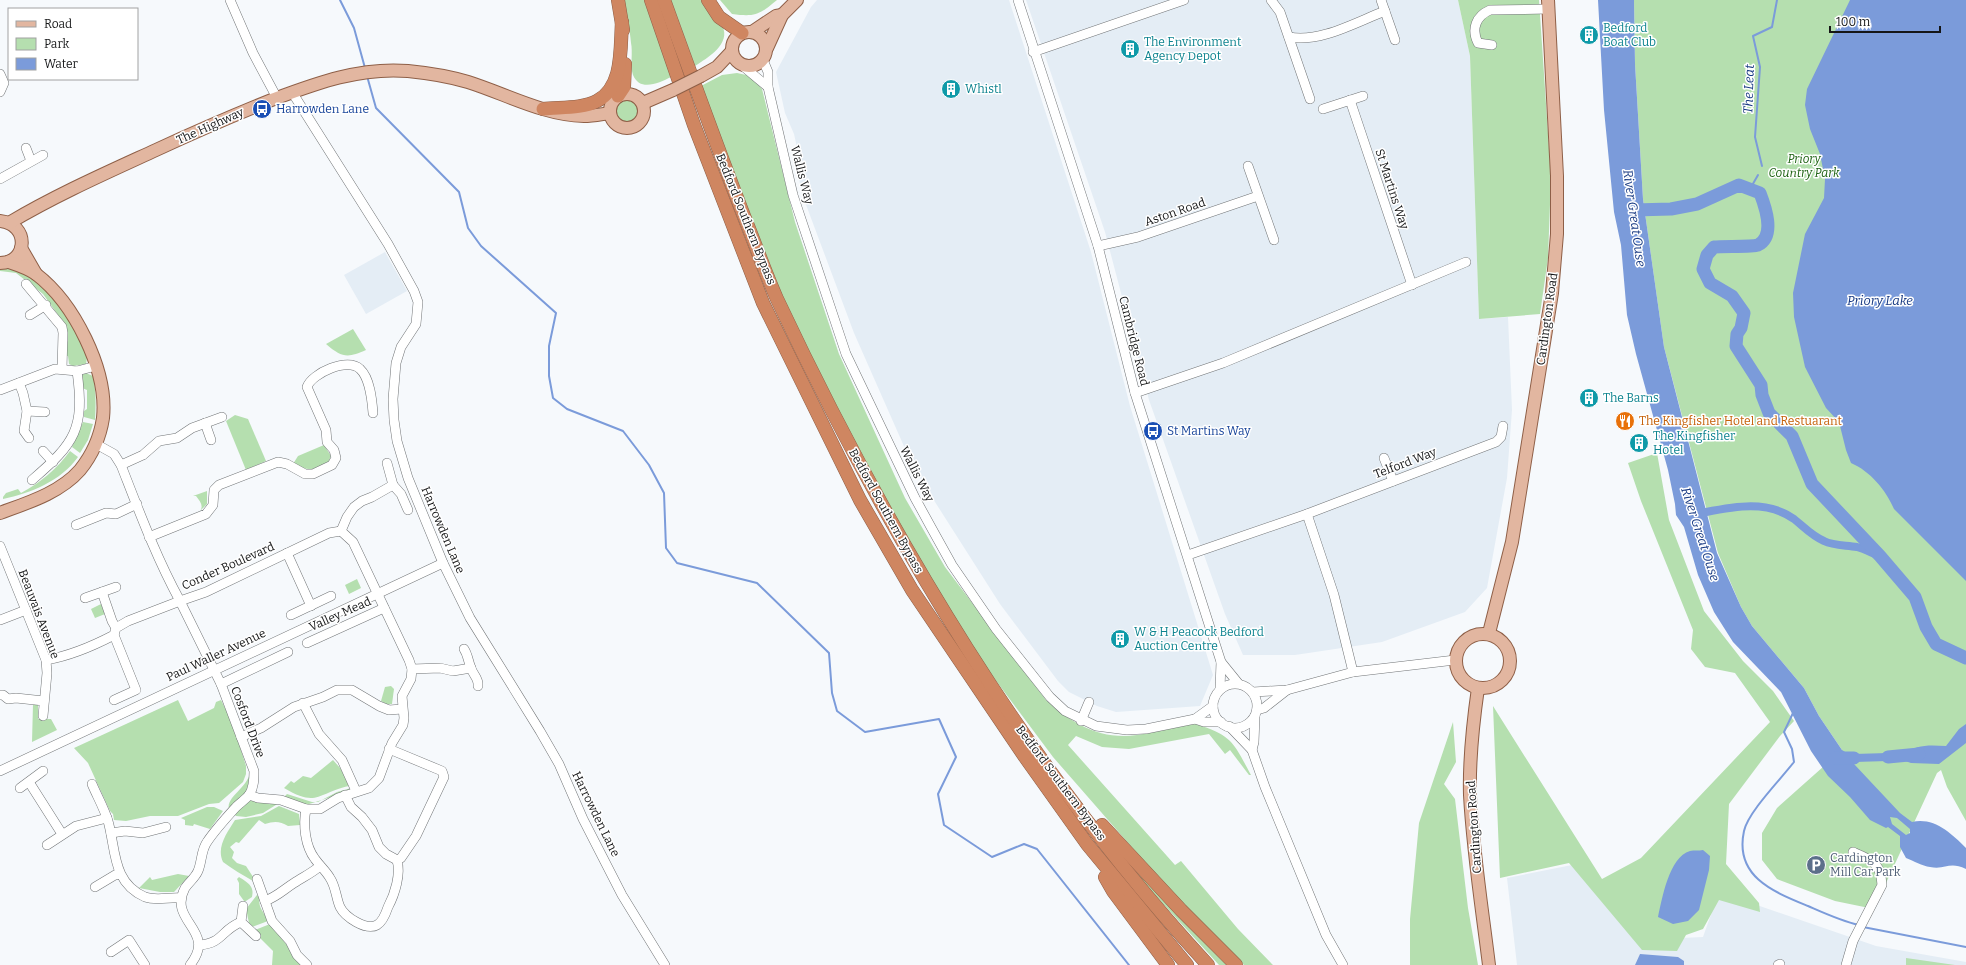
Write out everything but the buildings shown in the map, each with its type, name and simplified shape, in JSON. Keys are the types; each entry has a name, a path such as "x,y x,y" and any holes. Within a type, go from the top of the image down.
{"highway":[{"path":"618,0 626,50 624,87 618,96"},
{"name":"Bedford Southern Bypass","path":"651,0 694,125 763,303 860,500 912,590 1020,751 1087,844 1187,965"},
{"name":"Bedford Southern Bypass","path":"664,0 707,121 776,297 874,492 925,581 987,679 1035,750 1139,885 1208,965"},
{"path":"708,0 719,17 747,32"},
{"path":"543,109 578,106 597,101 610,91 616,77 622,22"},
{"path":"1077,806 1102,825 1181,910 1236,965"},
{"path":"1087,844 1113,891 1168,965"}],"main road":[{"path":"717,67 755,66 763,60 782,15 797,0"},
{"name":"Cardington Road","path":"1489,633 1512,542 1552,293 1557,234 1557,176 1548,4"},
{"path":"643,103 673,90 717,67 732,52 734,40 776,16 782,15"},
{"path":"747,32 762,37 767,48"},
{"path":"732,52 740,64 744,67"},
{"name":"The Highway","path":"4,222 88,181 222,120 292,92 330,79 357,73 376,71 406,71 434,74 468,82 543,109 585,116 610,113"},
{"path":"623,94 635,95 643,103 644,109 642,121 632,128 620,127 612,119 610,113 611,103 618,96 623,94"},
{"path":"0,513 44,496 79,471 96,444 101,430 103,406 101,386 96,366 85,338 71,313 54,291 36,274 21,248 20,233 31,210"},
{"path":"4,222 15,227 20,233"},
{"path":"4,262 18,254 21,248"},
{"path":"4,262 36,274"},
{"path":"1489,633 1501,639 1508,650 1510,663 1506,676 1498,684 1488,688 1478,688 1461,678 1456,668 1455,660 1457,649 1463,640 1475,634 1489,633"},
{"name":"Cardington Road","path":"1478,688 1471,752 1470,793 1477,873 1489,965"}],"street":[{"path":"230,0 253,53 277,98"},
{"name":"Cambridge Road","path":"1018,0 1033,52 1098,246 1135,393 1221,662 1238,683"},
{"path":"1033,52 1184,0"},
{"path":"1271,0 1280,12 1310,99"},
{"path":"1381,0 1395,40"},
{"path":"1492,45 1478,43 1475,38 1477,19 1482,13 1490,10 1548,4"},
{"path":"1289,38 1302,40 1314,38 1385,11"},
{"name":"Wallis Way","path":"763,60 768,72 768,87 793,195 846,354 915,498 952,565 996,629 1050,697 1064,711 1082,721 1103,728 1127,730 1146,729 1195,719 1213,706"},
{"path":"744,67 768,87"},
{"path":"0,74 4,83 0,92"},
{"name":"Harrowden Lane","path":"292,92 388,244 414,291 418,302 416,324 401,347 396,363 393,398 394,420 397,441 408,478 443,563 470,618 559,764 583,818 622,895 665,965"},
{"path":"1323,109 1362,96"},
{"name":"St Martins Way","path":"1350,100 1412,285"},
{"path":"26,148 31,161"},
{"path":"0,179 43,155"},
{"path":"1248,166 1274,240"},
{"name":"Aston Road","path":"1098,246 1138,237 1258,196"},
{"path":"1135,393 1223,362 1466,262"},
{"path":"26,284 46,305 62,327 62,369"},
{"path":"30,315 46,305"},
{"path":"150,537 206,514 213,505 214,490 219,485 270,464 278,462 288,464 306,474 313,474 332,465 336,458 334,450 327,442 326,430 319,417 315,402 308,392 307,387 312,378 334,366 351,365 360,368 375,396 373,413"},
{"path":"0,390 44,373 62,369 76,371 96,366"},
{"path":"32,480 53,462 67,446 75,431 79,419 80,398 76,371"},
{"path":"19,383 24,393 27,411 24,431 29,438"},
{"path":"27,411 45,412"},
{"path":"121,465 143,455 159,441 177,438 192,428 222,417"},
{"path":"205,423 211,440"},
{"name":"Telford Way","path":"1188,555 1307,514 1496,442 1501,437 1503,426"},
{"name":"Conder Boulevard","path":"96,444 114,454 121,465 166,576 180,601 206,592 329,533 341,531"},
{"path":"43,451 53,462"},
{"path":"1384,458 1393,481"},
{"path":"387,463 393,485 401,494 408,510"},
{"path":"190,965 197,957 200,945 195,931 183,915 180,907 181,898 197,872 206,844 233,810 249,795 258,798 281,800 306,809 320,809 356,791 368,788 380,778 389,749 403,725 404,718 402,696 411,678 412,669 354,542 341,531 347,517 354,507 362,500 372,497 393,485"},
{"path":"76,525 106,513 116,514 136,504"},
{"path":"1307,514 1334,595 1353,672"},
{"name":"Beauvais Avenue","path":"0,546 46,660 47,673 43,716"},
{"path":"287,553 311,606"},
{"name":"Paul Waller Avenue","path":"0,770 443,563"},
{"path":"85,598 116,586"},
{"path":"102,592 136,690 114,700"},
{"path":"291,615 331,596"},
{"path":"46,660 67,654 115,631 128,621 180,601"},
{"name":"Cosford Drive","path":"180,601 221,684 254,771 254,785 249,795"},
{"name":"Valley Mead","path":"307,643 384,608"},
{"path":"0,620 26,610"},
{"path":"464,648 470,659 470,668 476,676 478,686"},
{"path":"221,684 288,652"},
{"path":"1253,692 1287,690 1353,672 1455,660"},
{"path":"1221,662 1220,689 1215,697 1213,706 1215,716 1221,722 1229,726 1252,750 1326,935 1343,965"},
{"path":"412,669 440,668 453,671 470,668"},
{"path":"1220,689 1238,683 1246,686 1253,692 1256,701 1256,713 1252,750"},
{"path":"241,737 261,728 303,703 346,688 379,706 390,710 402,709"},
{"path":"1229,726 1244,726 1256,713 1287,690"},
{"path":"0,695 8,699 16,698 44,701"},
{"path":"1082,721 1089,702"},
{"path":"303,703 319,734 342,760 356,791"},
{"name":"Wallis Way","path":"1195,719 1204,722 1221,722"},
{"path":"389,749 442,770 444,777 410,845 401,858 397,860"},
{"path":"20,788 43,771"},
{"path":"28,782 62,834"},
{"path":"92,784 107,818 113,851 120,874 128,885 146,897 181,898"},
{"path":"345,796 351,807 362,816 372,830 379,847 386,854 397,860"},
{"path":"306,809 305,816 308,841 314,858 331,879 340,908 355,921 366,926 372,926 381,922 392,900 398,872 397,860"},
{"path":"47,845 54,842 62,834 76,826 107,818"},
{"path":"111,834 125,831 143,833 166,827"},
{"path":"1846,965 1853,941 1870,905 1882,885 1881,876 1875,863 1853,852"},
{"path":"265,901 277,896 293,883 312,873 320,866"},
{"path":"95,888 115,875 120,874"},
{"path":"257,879 265,901 267,912 272,921 290,941 297,955 307,965"},
{"path":"241,922 243,906"},
{"path":"200,945 212,944 230,927 241,922"},
{"path":"241,922 256,936"},
{"path":"111,952 129,940 145,965"}],"shaded area":[{"path":"817,0 1009,0 1091,252 1130,406 1213,675 1200,706 1116,712 1097,706 1069,692 1058,681 1000,604 914,469 854,333 802,194 797,168 800,161 794,134 785,113 776,72 811,7"},
{"path":"1026,0 1458,0 1470,56 1479,319 1508,317 1512,410 1507,478 1487,588 1465,612 1382,642 1295,655 1243,655 1225,614 1149,400 1105,232"},
{"path":"385,252 407,291 366,314 344,275"},
{"path":"1572,865 1637,940 1703,937 1719,892 1876,946 1966,962 1966,965 1517,965 1507,878"}],"green space":[{"path":"623,0 644,0 671,77 650,85 645,85 636,80 632,71 632,51"},
{"path":"671,0 702,0 718,18 722,25 724,38 721,44 717,50 695,66"},
{"path":"720,0 777,0 761,12 746,15 732,14"},
{"path":"1458,0 1539,0 1551,178 1548,258 1540,314 1479,319 1470,56"},
{"name":"Priory Country Park","path":"1634,0 1966,0 1966,821 1947,787 1941,770 1937,773 1874,909 1835,901 1777,879 1762,860 1762,833 1777,808 1842,750 1819,716 1804,688 1752,626 1741,607 1718,553 1664,347 1643,199 1635,64"},
{"path":"737,73 751,76 762,89 795,222 839,354 905,498 945,567 1046,700 1056,709 1077,723 1099,732 1123,736 1145,734 1185,725 1201,724 1202,726 1221,734 1237,750 1251,775 1249,775 1230,750 1225,754 1209,734 1129,749 1102,747 1076,736 1068,745 1175,865 1181,861 1238,929 1273,965 1244,965 1184,907 1053,757 991,674 928,579 876,490 780,294 701,86 722,75"},
{"path":"628,99 633,100 639,106 639,116 633,122 628,123 623,122 617,116 616,111 617,106 623,100"},
{"path":"6,266 25,273 55,298 73,320 87,358 86,364 73,366 69,364 68,356 65,356 65,343 68,341 66,326 43,294 16,273 0,271 0,267"},
{"path":"353,329 366,350 345,355 336,352 326,344"},
{"path":"86,373 93,376 96,398 95,420 84,417 84,411 87,409 87,390 82,388 82,375"},
{"path":"235,415 248,419 266,461 246,470 226,421"},
{"path":"83,422 93,424 88,440 80,453 72,447"},
{"path":"324,445 331,456 328,463 314,469 307,469 293,464 298,456"},
{"path":"70,451 78,457 63,473 45,485 24,493 3,499 6,493 18,489 21,493 35,485 54,470"},
{"path":"1657,453 1669,520 1704,611 1743,661 1773,691 1794,721 1780,736 1729,804 1726,864 1759,903 1760,912 1719,900 1703,929 1686,935 1677,951 1642,950 1569,863 1500,878 1493,706 1602,879 1641,858 1770,722 1735,673 1705,667 1691,649 1693,630 1641,501 1628,463"},
{"path":"207,491 207,504 200,511 202,507 201,504 196,496 193,496"},
{"path":"357,579 361,588 349,594 345,585"},
{"path":"101,604 105,614 95,618 91,609"},
{"path":"391,686 394,689 392,704 386,704 381,701 385,687"},
{"path":"178,700 188,721 214,708 216,702 221,700 233,724 246,766 246,774 243,782 219,803 209,804 178,816 150,816 126,821 114,820 113,814 110,811 88,763 74,748"},
{"path":"33,704 38,704 38,719 51,719 57,730 32,742"},
{"path":"1453,722 1456,762 1444,784 1455,799 1468,908 1478,965 1410,965 1410,919 1419,823"},
{"path":"333,760 341,769 349,786 311,798 295,794 284,788 291,781 294,783 303,776 311,778"},
{"path":"250,773 249,785 245,794 229,809 231,800 245,783"},
{"path":"351,788 350,791 322,800 337,792"},
{"path":"287,794 315,802 306,805 284,797"},
{"path":"250,800 279,803 263,813 246,817 236,816 233,813"},
{"path":"279,806 299,814 300,825 288,826 277,822 265,824 259,820 239,843 236,842 230,847 234,852 232,858 237,863 246,866 255,880 253,881 223,862 221,851 223,840 235,820 261,816"},
{"path":"207,807 214,807 223,811 210,829 194,824 193,826 185,825 185,820 181,818"},
{"path":"1138,871 1231,965 1219,965 1135,873"},
{"path":"178,874 189,876 174,892 160,892 139,888 150,877 152,880"},
{"path":"239,877 250,885 253,893 252,897 246,901 244,901 239,894 239,883 237,879"},
{"path":"257,895 260,898 260,907 268,921 252,927 249,923 246,909"},
{"path":"270,924 303,965 272,965 273,951 255,933 255,930"},
{"path":"1906,958 1955,965 1906,965"}],"water":[{"name":"River Great Ouse","path":"1598,0 1634,0 1635,64 1643,199 1664,347 1717,553 1741,607 1752,626 1804,688 1819,716 1842,750 1850,755 1850,760 1900,813 1912,822 1920,821 1935,824 1960,842 1966,848 1966,869 1955,866 1935,868 1921,865 1906,858 1900,847 1900,836 1888,827 1886,828 1870,820 1850,797 1828,776 1811,751 1781,692 1733,642 1714,612 1698,575 1684,527 1676,515 1668,470 1636,354 1627,315 1621,245 1614,212 1604,110","holes":["1890,817 1897,818 1910,829 1910,833 1906,835 1892,824"]},
{"name":"Priory Lake","path":"1850,0 1966,0 1966,581 1894,509 1887,495 1877,482 1865,471 1851,463 1839,422 1826,408 1805,367 1794,317 1793,293 1805,234 1824,198 1825,179 1820,154 1810,129 1805,105 1807,89"},
{"path":"1966,724 1966,743 1939,764 1911,763 1902,760 1902,755 1918,747 1946,746 1959,729"},
{"path":"1703,850 1710,856 1709,870 1699,910 1688,921 1673,924 1658,917 1664,890 1677,861 1690,851"},
{"path":"1640,954 1678,957 1684,961 1684,965 1635,965"}],"waterway":[{"path":"340,0 354,28 365,68"},
{"name":"The Leat","path":"1762,166 1755,137 1760,67 1753,36 1772,27 1777,0"},
{"path":"367,76 376,108 459,192 468,228 481,246 556,313 549,346 549,376 553,398 567,409 623,431 649,465 664,493 666,548 677,563 757,583 829,653 832,693 837,711 865,732 939,719 956,757 938,794 944,825 992,857 1024,844 1037,849 1129,965"},
{"path":"1750,189 1758,175"},
{"name":"River Great Ouse","path":"1634,210 1671,209 1697,204 1739,185 1760,193 1768,220 1767,235 1763,241 1755,246 1714,247 1707,255 1703,269 1710,283 1732,296 1744,313 1741,328 1737,334 1736,346 1761,385 1762,395 1769,413 1792,436 1812,484 1880,556 1915,597 1926,627 1936,644 1966,658"},
{"name":"River Great Ouse","path":"1696,514 1746,506 1771,509 1794,519 1812,534 1828,543 1857,547 1880,556"},
{"path":"1793,713 1784,732 1792,749 1794,762 1758,805 1747,823 1744,831 1742,847 1745,860 1751,871 1760,880 1782,895 1826,914 1859,925"},
{"path":"1888,757 1919,754"},
{"path":"1854,758 1888,757"},
{"path":"1835,758 1854,758"},
{"path":"1863,927 1966,947"}],"place":[{"name":"Bedford Boat Club","path":"1589,35"},
{"name":"The Environment Agency Depot","path":"1130,49"},
{"name":"Whistl","path":"951,89"},
{"name":"Harrowden Lane","path":"262,109"},
{"name":"The Barns","path":"1589,398"},
{"name":"The Kingfisher Hotel and Restuarant","path":"1625,421"},
{"name":"St Martins Way","path":"1153,431"},
{"name":"The Kingfisher Hotel","path":"1639,443"},
{"name":"W & H Peacock Bedford Auction Centre","path":"1120,639"},
{"name":"Cardington Mill Car Park","path":"1816,865"}]}
